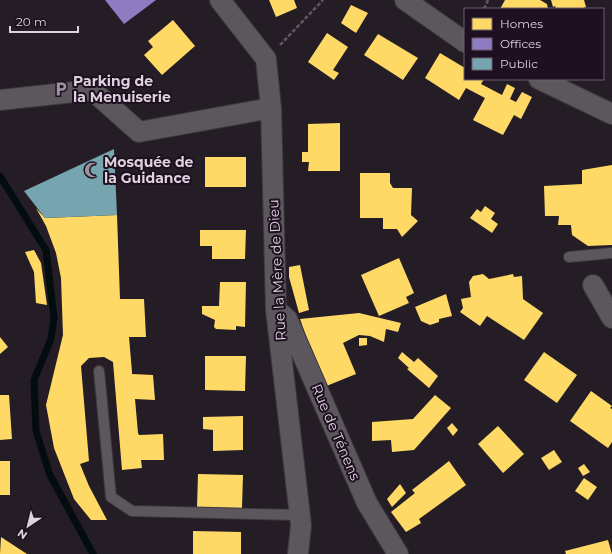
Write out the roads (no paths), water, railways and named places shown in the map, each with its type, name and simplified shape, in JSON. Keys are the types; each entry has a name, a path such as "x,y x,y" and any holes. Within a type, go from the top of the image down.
{"street":[{"name":"Rue la Mère de Dieu","path":"220,0 266,59 271,108 276,310 301,525 298,554"},
{"path":"405,0 464,41"},
{"path":"541,80 612,114"},
{"path":"0,100 92,90 139,132 271,108"},
{"path":"593,285 612,318"},
{"name":"Rue de Ténens","path":"276,310 287,319 366,503 398,554"}],"lane":[{"path":"569,257 612,253"},
{"path":"99,371 111,497 132,511 300,515"}],"waterway":[{"path":"0,176 46,250 54,318 51,339 34,380 36,431 50,475 93,554"}],"place":[{"name":"Parking de la Menuiserie","path":"61,89"},
{"name":"Mosquée de la Guidance","path":"92,170"}]}
